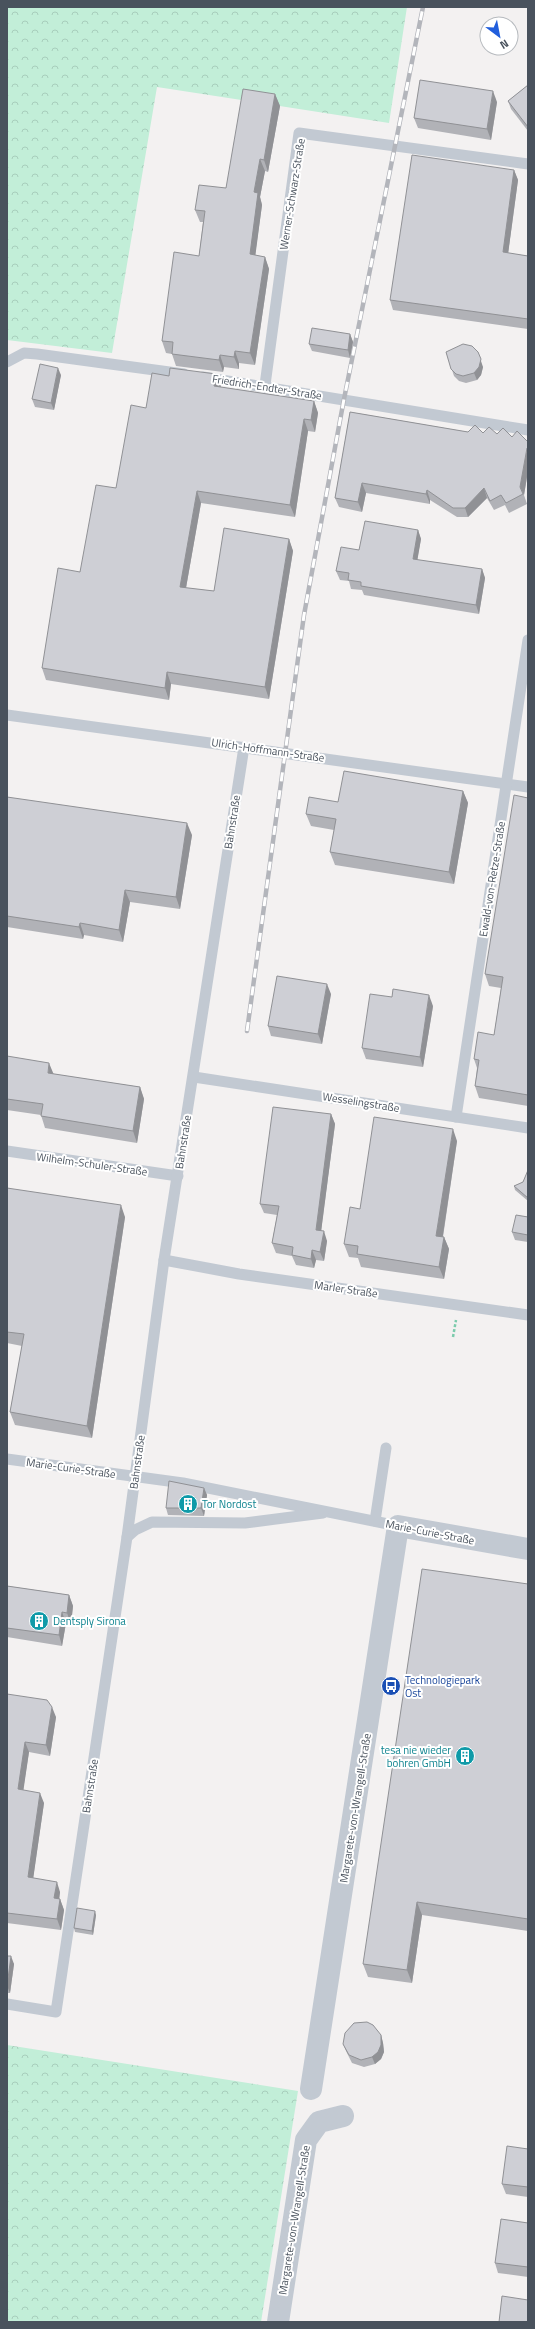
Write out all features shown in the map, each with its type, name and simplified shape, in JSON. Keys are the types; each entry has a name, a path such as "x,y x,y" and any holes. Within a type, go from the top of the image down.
{"street":[{"name":"Marie-Curie-Straße","path":"398,1526 528,1549"},
{"name":"Margarete-von-Wrangell-Straße","path":"311,2089 398,1526"},
{"name":"Margarete-von-Wrangell-Straße","path":"278,2322 306,2140 319,2122 343,2116"}],"lane":[{"name":"Werner-Schwarz-Straße","path":"265,386 299,133 528,164"},
{"name":"Friedrich-Endter-Straße","path":"7,362 24,354 37,354 265,386 528,430"},
{"name":"Ewald-von-Retze-Straße","path":"456,1117 528,640"},
{"name":"Ulrich-Hoffmann-Straße","path":"7,715 528,787"},
{"name":"Bahnstraße","path":"7,2004 56,2012 136,1476 164,1260 194,1077 244,747"},
{"name":"Wesselingstraße","path":"194,1077 528,1128"},
{"name":"Wilhelm-Schuler-Straße","path":"7,1151 178,1176"},
{"name":"Marler Straße","path":"164,1260 239,1274 528,1315"},
{"path":"375,1521 386,1448"},
{"name":"Marie-Curie-Straße","path":"7,1459 183,1483 398,1526"},
{"path":"127,1537 139,1528 152,1522 244,1524 332,1512"}],"path":[{"path":"454,1337 456,1318"}],"green space":[{"path":"7,7 407,7 389,123 157,87 112,353 7,340"},
{"path":"7,2045 298,2091 261,2322 7,2322"}],"building":[{"path":"420,80 493,91 487,129 414,118"},
{"path":"528,85 528,127 508,101"},
{"path":"243,89 275,94 264,160 260,159 254,192 258,193 250,254 265,257 250,353 235,351 234,357 220,355 219,360 172,354 173,342 162,341 174,252 199,256 205,211 195,210 199,185 226,188"},
{"path":"412,155 514,170 503,252 528,256 528,319 390,300"},
{"path":"312,328 350,334 348,350 309,344"},
{"path":"463,344 472,346 478,352 481,359 479,367 474,373 463,376 456,374 451,369 446,352"},
{"path":"40,364 58,368 51,403 32,399"},
{"path":"170,368 216,374 214,386 314,401 311,420 304,419 290,505 197,491 180,587 214,591 224,528 289,539 265,687 167,672 165,688 42,668 58,568 80,572 96,485 116,488 131,405 146,408 152,373 169,376"},
{"path":"350,412 468,432 475,425 483,433 489,427 497,434 503,428 512,437 517,431 528,442 520,487 523,494 506,503 501,495 490,501 484,488 465,508 453,508 427,490 426,494 362,483 358,502 335,498"},
{"path":"365,521 418,530 413,559 482,569 476,605 361,586 361,582 348,580 349,573 336,571 341,547 359,550"},
{"path":"344,771 463,791 449,872 330,852 336,819 306,814 309,797 338,802"},
{"path":"514,795 528,798 528,1095 475,1086 479,1060 474,1059 478,1032 494,1035 503,977 485,974"},
{"path":"7,797 187,823 176,897 125,890 119,930 80,923 79,927 7,916"},
{"path":"277,976 327,984 318,1034 268,1026"},
{"path":"393,989 429,995 420,1057 362,1048 370,994 392,997"},
{"path":"7,1056 49,1063 48,1073 140,1087 133,1131 41,1116 43,1104 7,1099"},
{"path":"273,1107 331,1114 316,1230 324,1231 320,1252 312,1250 311,1259 292,1255 293,1247 272,1243 279,1206 260,1204"},
{"path":"374,1117 453,1129 436,1236 444,1237 439,1267 357,1254 358,1246 344,1244 350,1207 360,1209"},
{"path":"528,1170 528,1198 514,1186 523,1182"},
{"path":"7,1188 121,1205 87,1426 10,1412 24,1334 7,1332"},
{"path":"516,1215 528,1217 528,1235 512,1232"},
{"path":"169,1481 204,1488 201,1508 166,1508"},
{"name":"tesa nie wieder bohren GmbH","path":"422,1569 528,1584 528,1919 417,1902 407,1970 363,1964"},
{"name":"Dentsply Sirona","path":"7,1586 69,1595 67,1613 62,1612 59,1635 7,1628"},
{"path":"7,1694 47,1700 52,1707 46,1745 25,1742 18,1789 40,1793 28,1877 57,1882 54,1898 60,1899 57,1919 7,1913"},
{"path":"77,1908 95,1911 92,1931 74,1928"},
{"path":"7,1956 11,1956 7,1986"},
{"path":"367,2022 373,2025 381,2035 381,2045 378,2052 372,2057 361,2060 349,2055 343,2044 345,2033 354,2023"},
{"path":"507,2146 528,2149 528,2187 502,2184"},
{"path":"501,2219 528,2223 528,2267 495,2263"},
{"path":"502,2296 528,2300 528,2322 499,2322"}],"railway":[{"path":"247,1031 304,615 344,399 423,7"}],"place":[{"name":"Tor Nordost","path":"188,1504"},
{"name":"Dentsply Sirona","path":"39,1621"},
{"name":"Technologiepark Ost","path":"391,1686"},
{"name":"tesa nie wieder bohren GmbH","path":"465,1756"}]}
